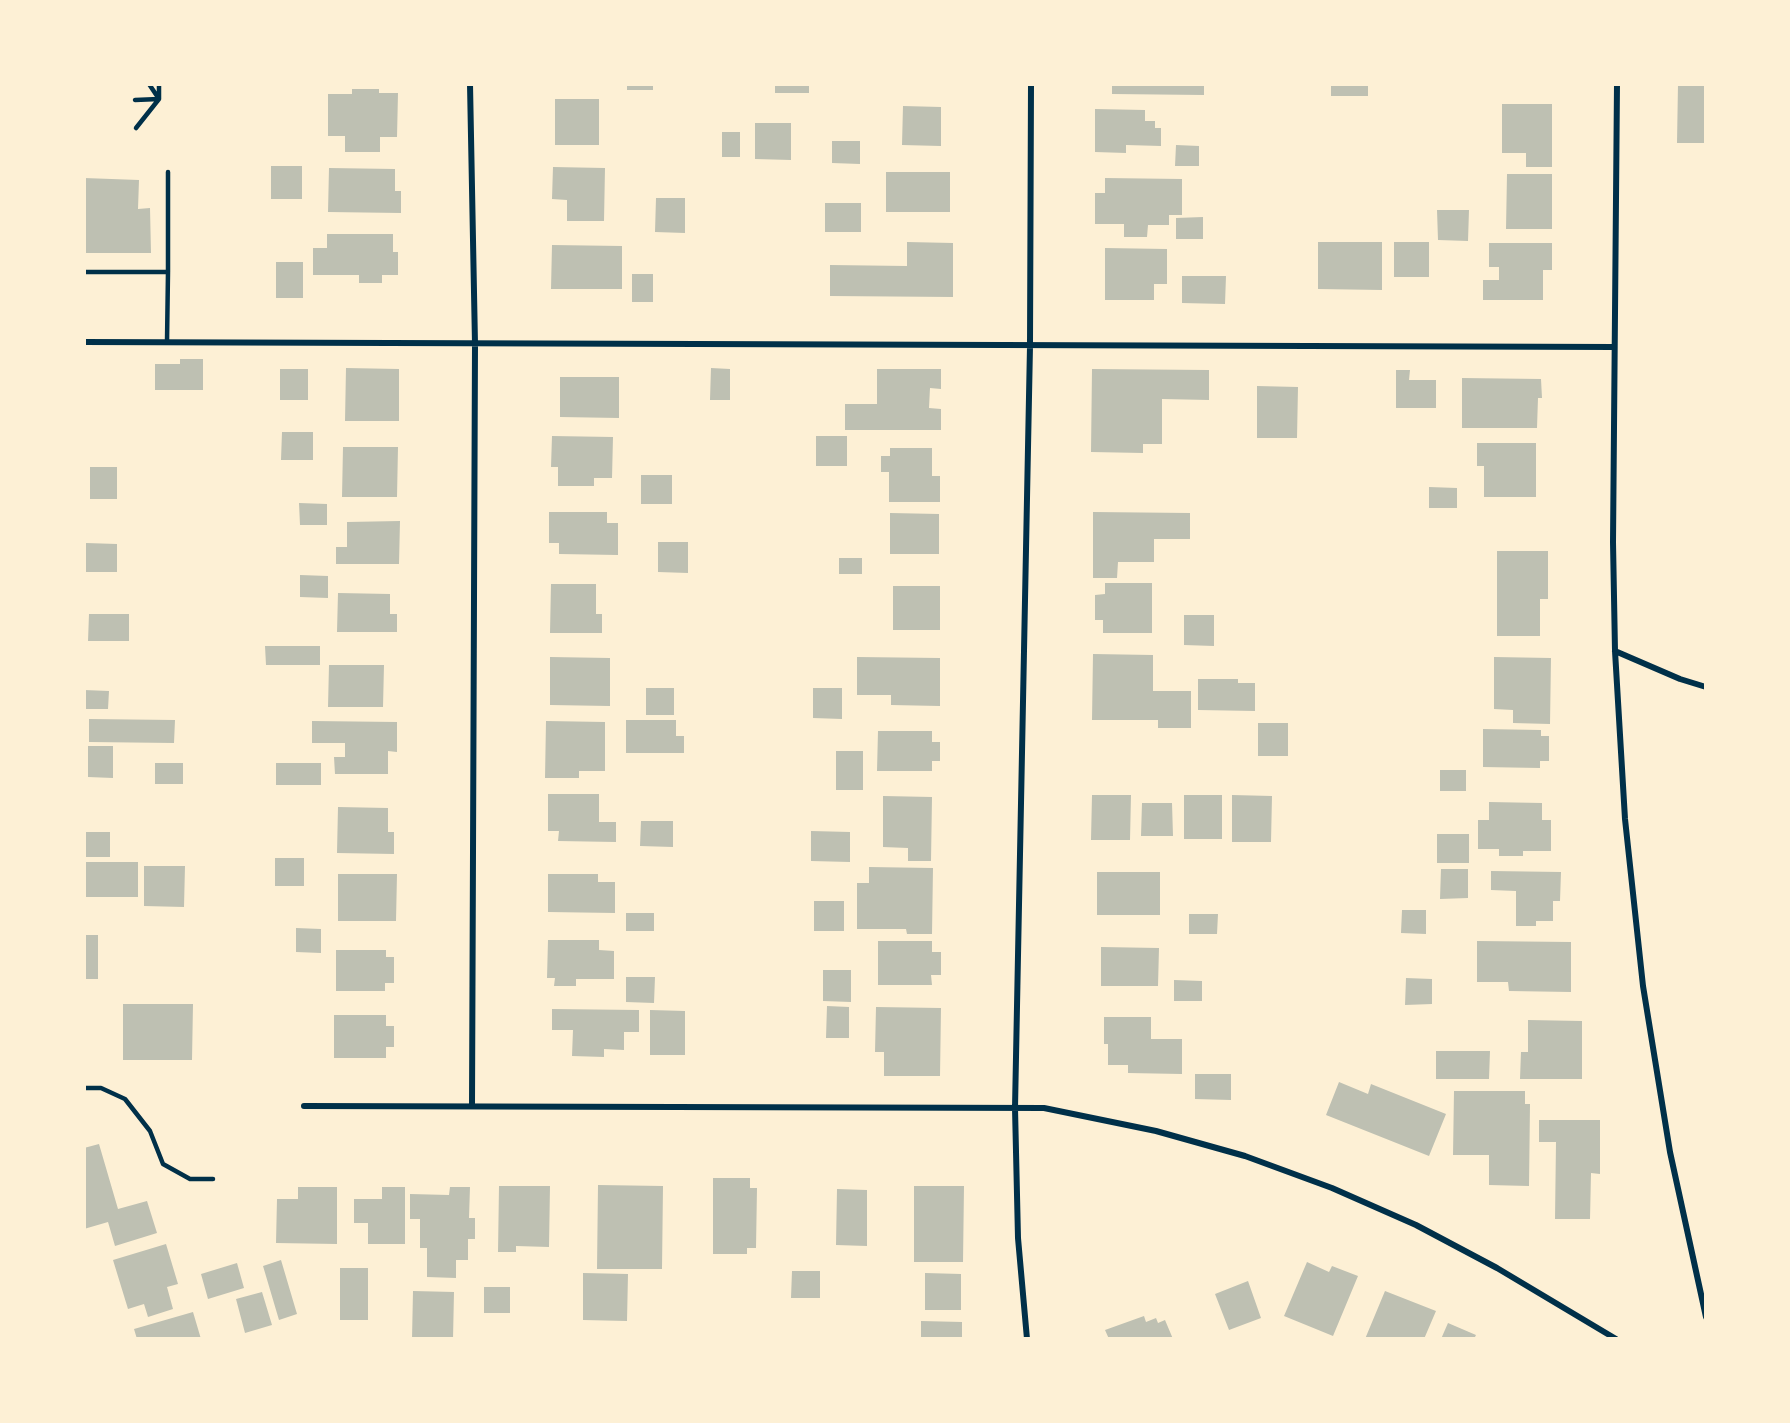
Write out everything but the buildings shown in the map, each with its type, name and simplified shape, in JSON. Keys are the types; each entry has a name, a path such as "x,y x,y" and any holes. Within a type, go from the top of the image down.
{"street":[{"path":"470,84 475,344 472,1106"},
{"path":"1027,1339 1018,1238 1015,1108 1030,346 1030,84"},
{"path":"1617,84 1613,542 1615,651 1624,819 1643,986 1670,1152 1706,1317"},
{"path":"84,342 1614,347"},
{"path":"1615,651 1680,679 1706,687"},
{"path":"304,1106 1044,1108 1156,1131 1245,1156 1332,1188 1416,1225 1497,1268 1616,1339"}],"lane":[{"path":"149,84 159,99"},
{"path":"136,128 159,99 159,84"},
{"path":"135,100 159,99"},
{"path":"167,342 168,172"},
{"path":"84,272 168,272"},
{"path":"84,1088 101,1088 125,1099 150,1131 163,1164 190,1179 213,1179"}]}
